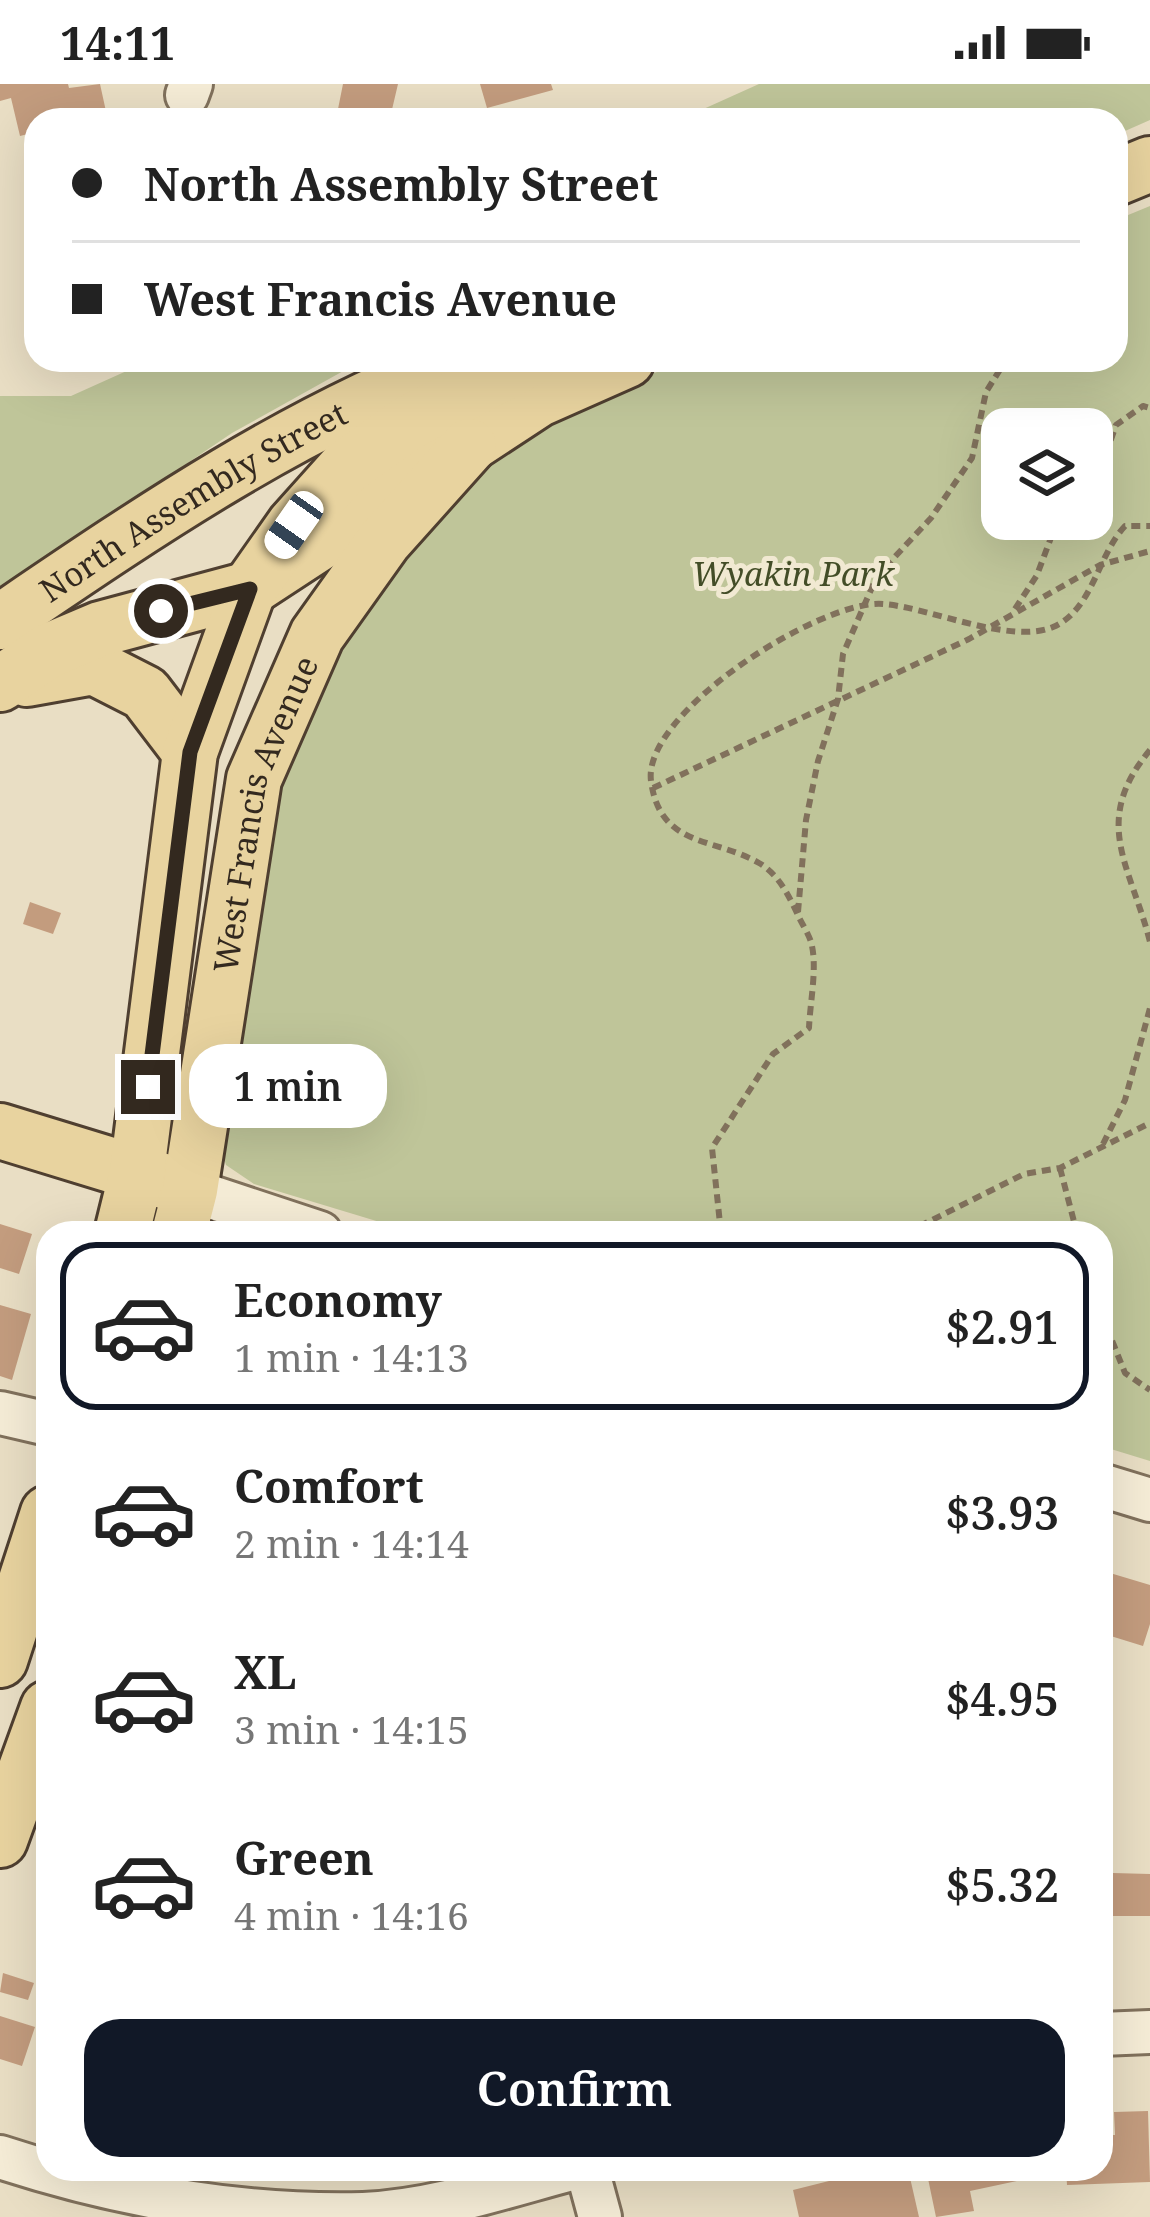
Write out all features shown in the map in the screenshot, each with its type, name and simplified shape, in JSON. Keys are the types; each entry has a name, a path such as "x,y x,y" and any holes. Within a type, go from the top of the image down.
{"main road":[{"name":"North Assembly Street","path":"0,622 193,492 395,384 426,372"},
{"name":"West Francis Avenue","path":"128,1208 190,752 250,589 294,525 345,468 408,423 506,372"},
{"path":"469,446 539,399 600,372"},
{"name":"North Assembly Street","path":"0,684 48,651 100,629 250,589 469,446"},
{"name":"West Francis Avenue","path":"184,1211 254,779 317,635 384,541 469,446"},
{"path":"0,684 94,667 146,693 190,752"},
{"path":"0,1131 128,1208 184,1211"},
{"path":"2,1649 36,1548"},
{"path":"0,1840 36,1741"}],"street":[{"path":"184,1211 246,1221"},
{"path":"0,1413 36,1421"},
{"path":"1113,1489 1150,1500"},
{"path":"1113,2034 1150,2032"},
{"path":"0,2157 36,2167"},
{"path":"84,2181 213,2210 366,2214 464,2198 527,2181"},
{"path":"590,2181 601,2217"}],"path":[{"path":"798,916 806,820 818,760 838,699 843,654 878,576 931,518 972,458 986,392 998,372"},
{"path":"1113,435 1116,425 1143,406 1150,408"},
{"path":"720,1221 712,1148 773,1054 809,1028 812,945 784,886 760,863 676,831 663,817 653,788 652,759 702,691 802,625 879,603 986,626 1049,629 1076,613 1110,542 1125,526 1150,526"},
{"path":"1013,612 1037,575 1050,540"},
{"path":"653,788 969,639 1100,565 1150,551"},
{"path":"1150,750 1135,768 1120,802 1117,826 1130,889 1150,942"},
{"path":"1102,1148 1125,1100 1150,1008"},
{"path":"931,1221 1024,1174 1060,1168 1150,1123"},
{"path":"1060,1168 1074,1221"},
{"path":"1113,1342 1125,1372 1150,1390"}],"green space":[{"path":"759,84 1150,84 1150,120 1128,130 1128,108 706,108"},
{"name":"Wyakin Park","path":"1150,206 1150,1461 1113,1450 1113,1221 376,1221 254,1184 226,1165 217,1136 254,840 369,575 520,434 612,387 657,372 1128,372 1128,215"},
{"path":"124,372 341,372 232,433 0,590 0,396 71,396"}],"building":[{"path":"0,84 68,84 69,88 100,84 105,108 24,108 24,135 20,136 11,98 0,101"},
{"path":"343,84 398,84 392,108 338,108"},
{"path":"480,84 551,84 553,90 487,108"},
{"path":"30,902 61,913 53,934 23,924"},
{"path":"0,1224 32,1234 19,1274 0,1268"},
{"path":"0,1305 31,1314 12,1380 0,1376"},
{"path":"1113,1574 1150,1585 1150,1624 1143,1646 1113,1637"},
{"path":"1113,1873 1150,1874 1150,1916 1113,1916"},
{"path":"3,1973 34,1983 28,2000 0,1992"},
{"path":"0,2016 35,2027 22,2066 0,2059"},
{"path":"1148,2111 1150,2182 1067,2185 1067,2181 1113,2181 1114,2112"},
{"path":"829,2181 911,2181 919,2217 799,2217 793,2190"},
{"path":"928,2181 1017,2181 970,2191 974,2211 936,2217"}],"route":[{"path":"148,1087 190,752 250,589 161,611"}]}
